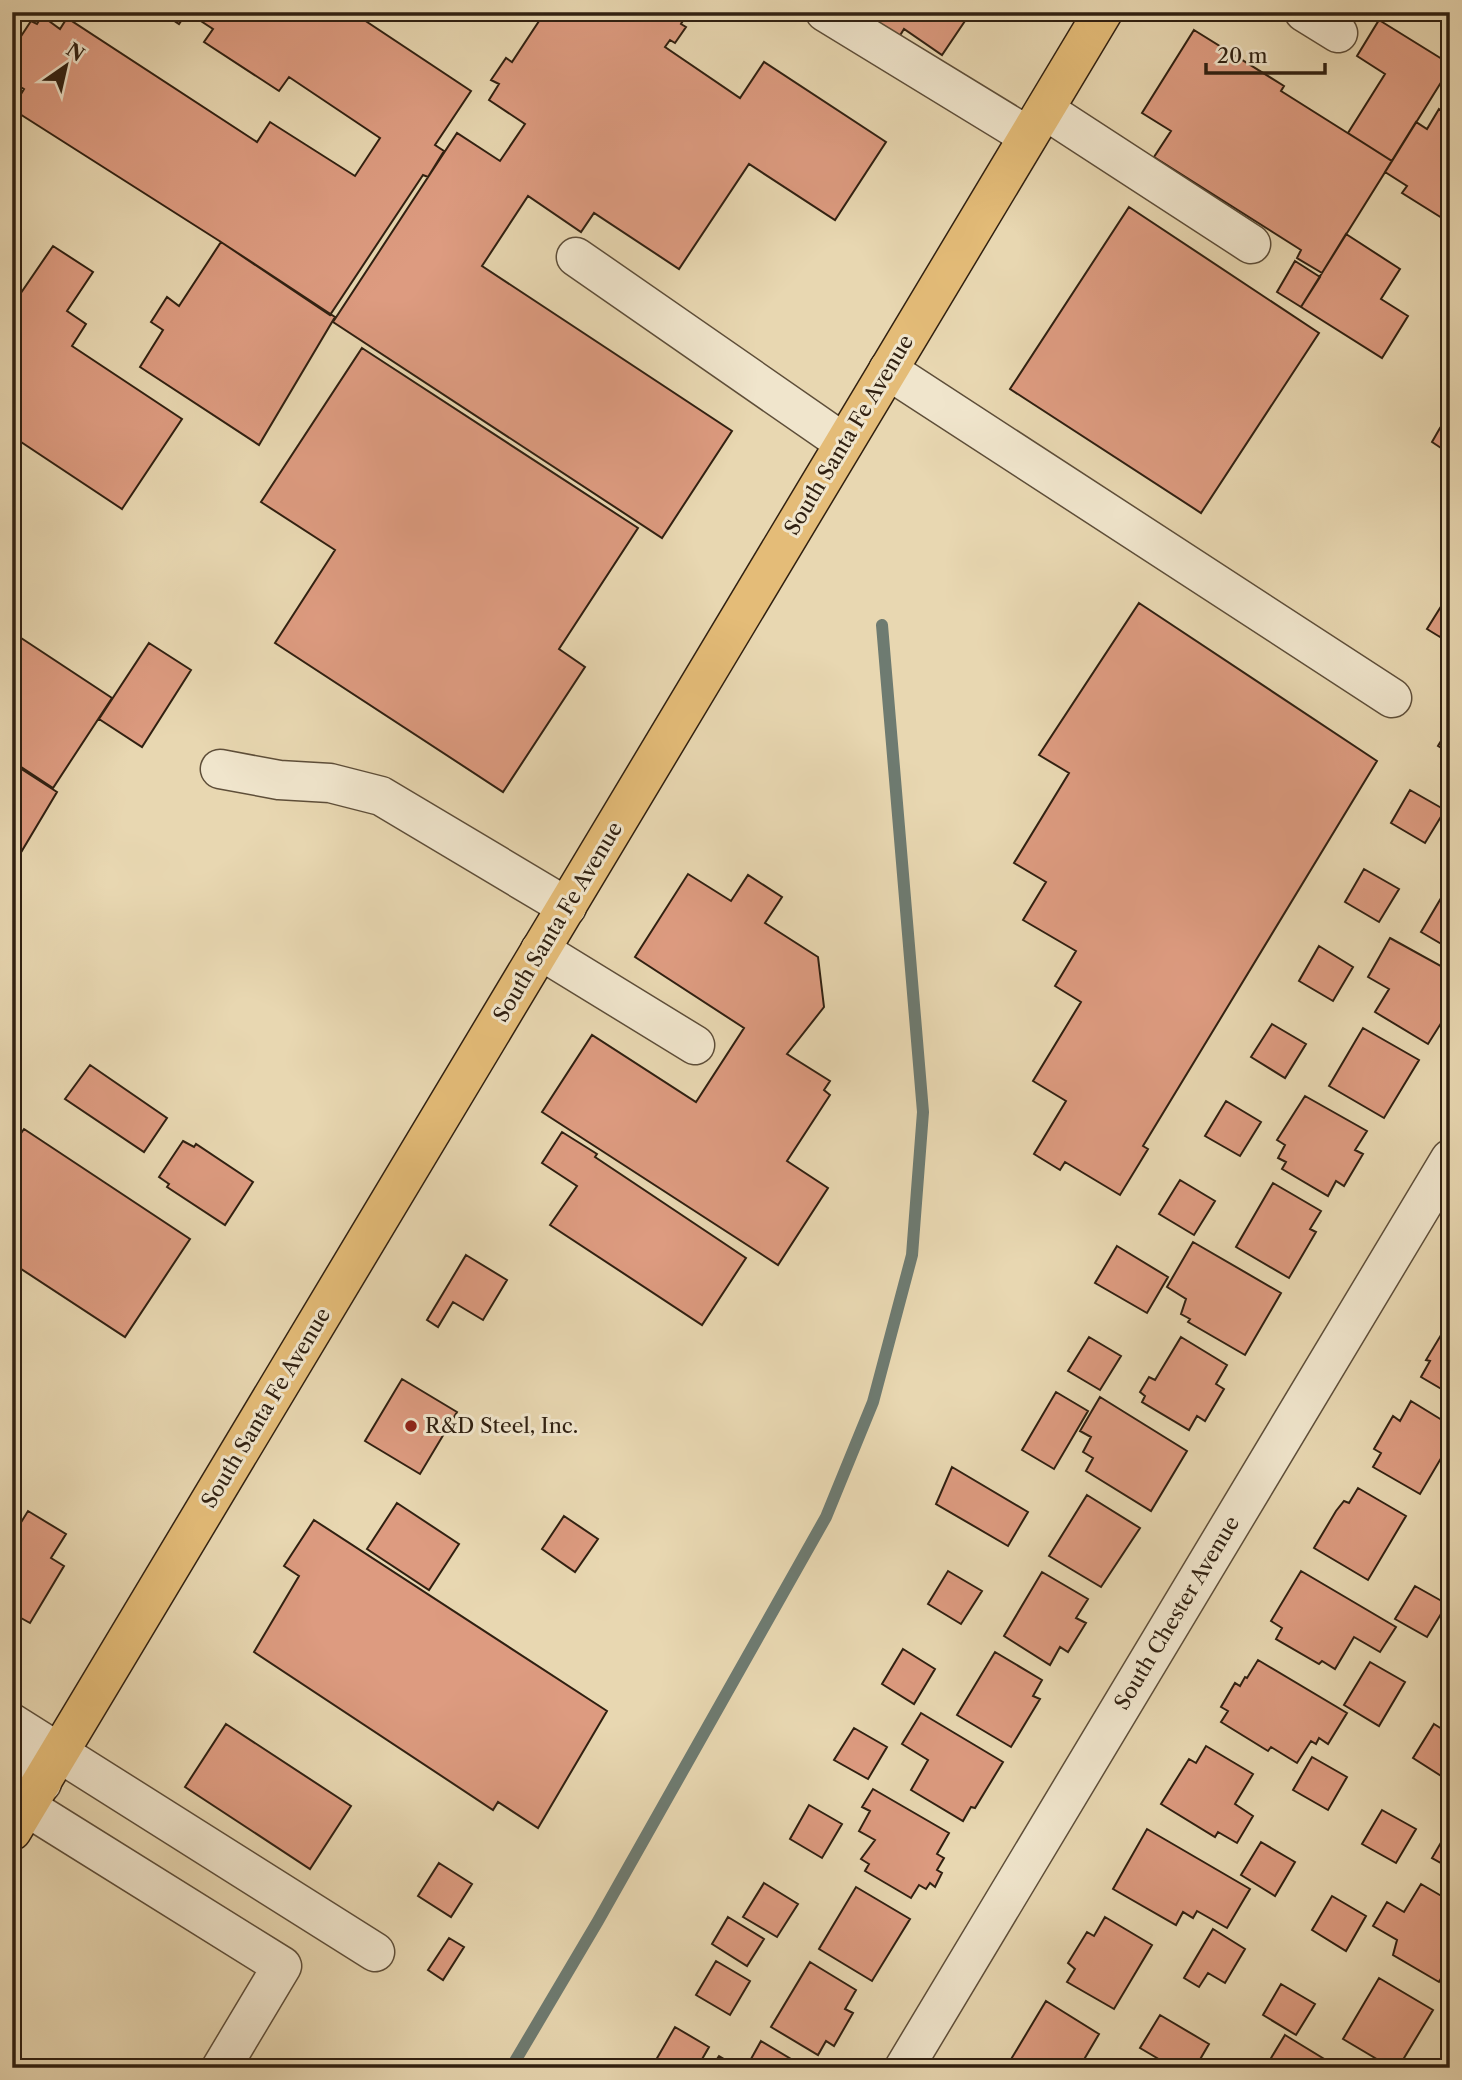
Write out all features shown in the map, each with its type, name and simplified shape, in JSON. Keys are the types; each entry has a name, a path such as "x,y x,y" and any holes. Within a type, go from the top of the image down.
{"main road":[{"name":"South Santa Fe Avenue","path":"30,1788 567,907 1103,12"}],"street":[{"path":"825,12 1037,123 1251,244"},
{"path":"1304,12 1338,33"},
{"path":"576,257 844,443"},
{"path":"888,370 1392,698"},
{"path":"220,769 279,780 330,783 381,796 567,907"},
{"path":"540,950 695,1045"},
{"name":"South Chester Avenue","path":"904,2068 1450,1159"},
{"path":"12,1723 30,1788 282,1966 221,2068"},
{"path":"30,1788 375,1952"}],"building":[{"path":"161,12 187,12 179,24"},
{"path":"187,12 352,12 471,91 435,145 444,151 428,177 423,175 330,315 12,109 24,89 12,82 12,50 31,21 37,24 42,16 60,29 67,18 257,142 270,122 355,176 380,138 289,77 279,91 204,42 213,29"},
{"path":"545,12 688,12 681,24 686,27 675,43 670,40 665,47 740,98 764,62 886,142 835,220 749,164 679,269 594,213 581,232 528,196 482,266 732,431 662,538 333,322 457,133 500,161 525,124 489,100 499,84 491,80 506,58 512,62"},
{"path":"852,12 971,12 942,55 904,29 896,42"},
{"path":"1379,20 1450,64 1392,161 1348,133 1385,74 1357,56"},
{"path":"1194,30 1284,86 1281,91 1392,161 1322,273 1297,258 1301,250 1154,157 1171,131 1142,113"},
{"path":"1439,109 1450,116 1450,223 1402,193 1407,186 1385,172 1416,122 1427,129"},
{"path":"1129,207 1319,333 1201,513 1010,389"},
{"path":"1346,234 1400,269 1381,299 1408,316 1382,358 1301,307"},
{"path":"221,242 335,317 259,445 140,367 163,330 151,322 167,297 179,306"},
{"path":"53,246 93,272 67,311 86,324 72,346 182,419 122,509 12,436 12,306"},
{"path":"1295,261 1320,277 1301,307 1277,292"},
{"path":"362,348 638,528 559,649 585,667 503,792 275,643 335,550 261,502"},
{"path":"1440,428 1450,435 1450,454 1432,442"},
{"path":"1450,592 1450,622 1440,637 1427,629"},
{"path":"1139,603 1377,761 1143,1146 1148,1149 1120,1195 1065,1162 1060,1170 1034,1154 1066,1101 1033,1081 1081,1002 1055,986 1076,951 1023,920 1046,882 1014,863 1069,773 1039,755"},
{"path":"12,632 112,698 53,788 12,761"},
{"path":"149,643 191,670 142,747 99,719"},
{"path":"1450,726 1450,753 1438,746"},
{"path":"12,763 57,792 20,854 12,849"},
{"path":"1410,790 1445,810 1425,843 1391,823"},
{"path":"1364,869 1399,889 1379,922 1345,902"},
{"path":"688,874 731,901 748,875 782,897 765,923 818,957 824,1007 787,1054 830,1081 824,1090 830,1095 787,1161 828,1188 778,1265 542,1112 592,1035 696,1102 744,1028 635,957"},
{"path":"1450,883 1450,949 1421,932"},
{"path":"1390,938 1450,971 1450,1009 1428,1044 1375,1012 1389,989 1368,977"},
{"path":"1319,946 1353,967 1333,1001 1299,981"},
{"path":"1272,1024 1306,1044 1285,1078 1251,1057"},
{"path":"1363,1028 1419,1060 1384,1118 1329,1086"},
{"path":"90,1065 167,1118 144,1152 65,1099"},
{"path":"1305,1096 1367,1131 1355,1150 1363,1154 1344,1186 1336,1181 1328,1196 1282,1169 1286,1162 1278,1158 1285,1145 1277,1140"},
{"path":"1226,1101 1261,1122 1240,1156 1205,1136"},
{"path":"24,1129 190,1239 125,1337 12,1263 12,1146"},
{"path":"562,1132 746,1258 702,1325 550,1225 577,1186 542,1163"},
{"path":"183,1141 194,1147 196,1144 253,1182 225,1225 167,1187 169,1184 159,1177"},
{"path":"1180,1180 1215,1201 1194,1235 1159,1214"},
{"path":"1273,1183 1321,1211 1310,1229 1316,1232 1289,1278 1236,1247"},
{"path":"1193,1242 1281,1293 1245,1355 1188,1322 1190,1319 1181,1314 1186,1299 1167,1287"},
{"path":"1117,1246 1168,1277 1147,1313 1095,1283"},
{"path":"466,1255 507,1280 483,1320 453,1302 438,1327 427,1320"},
{"path":"1450,1320 1450,1394 1421,1377 1430,1361 1426,1360"},
{"path":"1089,1337 1121,1356 1100,1390 1068,1371"},
{"path":"1181,1337 1227,1365 1216,1384 1224,1389 1205,1421 1197,1416 1189,1430 1142,1402 1145,1396 1140,1392 1149,1377 1155,1380"},
{"name":"R&D Steel, Inc.","path":"402,1379 457,1412 420,1474 365,1441"},
{"path":"1056,1392 1088,1411 1054,1469 1022,1450"},
{"path":"1100,1397 1187,1451 1151,1511 1086,1471 1093,1458 1083,1452 1091,1437 1080,1431"},
{"path":"1411,1401 1450,1425 1450,1443 1420,1494 1373,1467 1381,1453 1374,1449 1393,1416 1400,1421"},
{"path":"952,1467 1028,1512 1008,1546 936,1504"},
{"path":"1358,1488 1406,1516 1368,1580 1314,1548 1336,1511 1344,1501 1349,1503"},
{"path":"1087,1495 1140,1528 1101,1587 1049,1556"},
{"path":"397,1503 459,1544 429,1590 367,1549"},
{"path":"28,1511 66,1534 51,1558 64,1566 30,1623 12,1613 12,1537"},
{"path":"564,1516 598,1539 575,1572 542,1549"},
{"path":"314,1520 607,1711 538,1828 498,1802 493,1810 254,1652 299,1576 284,1566"},
{"path":"948,1571 982,1591 961,1624 928,1604"},
{"path":"1301,1571 1396,1627 1380,1652 1354,1637 1335,1669 1322,1661 1319,1664 1276,1639 1282,1628 1271,1621"},
{"path":"1042,1572 1088,1599 1076,1618 1086,1623 1068,1652 1060,1647 1050,1665 1004,1636"},
{"path":"1415,1586 1447,1604 1427,1637 1395,1619"},
{"path":"903,1649 935,1669 914,1704 882,1684"},
{"path":"995,1652 1042,1680 1033,1696 1040,1699 1011,1747 957,1715"},
{"path":"1258,1660 1347,1713 1328,1744 1319,1738 1316,1744 1311,1741 1297,1763 1271,1747 1268,1751 1221,1722 1228,1711 1221,1707 1235,1683 1240,1686"},
{"path":"1370,1662 1405,1682 1379,1726 1344,1705"},
{"path":"921,1713 1003,1762 975,1808 971,1807 963,1821 911,1790 928,1760 902,1744"},
{"path":"226,1724 351,1806 310,1869 185,1787"},
{"path":"1434,1724 1450,1734 1449,1781 1413,1758"},
{"path":"854,1728 887,1747 868,1779 834,1760"},
{"path":"1206,1746 1253,1774 1235,1804 1253,1816 1237,1843 1218,1832 1215,1837 1161,1804 1189,1759 1196,1763"},
{"path":"1312,1757 1347,1777 1328,1810 1293,1790"},
{"path":"873,1789 949,1833 937,1854 944,1858 937,1870 942,1873 935,1887 930,1883 926,1889 919,1885 911,1898 865,1871 869,1864 861,1859 875,1840 859,1831 870,1811 862,1807"},
{"path":"809,1805 842,1824 822,1858 790,1839"},
{"path":"1382,1810 1416,1829 1396,1863 1362,1844"},
{"path":"1450,1827 1450,1868 1432,1858"},
{"path":"1147,1829 1250,1889 1227,1928 1197,1911 1193,1918 1183,1912 1176,1925 1113,1889"},
{"path":"1261,1842 1295,1862 1275,1896 1241,1875"},
{"path":"439,1863 472,1884 451,1917 418,1896"},
{"path":"764,1883 798,1904 777,1937 743,1917"},
{"path":"1421,1884 1450,1901 1450,1970 1447,1968 1439,1982 1393,1955 1397,1940 1373,1926 1387,1902 1404,1912"},
{"path":"856,1887 910,1919 872,1981 819,1949"},
{"path":"1332,1896 1366,1916 1346,1951 1312,1930"},
{"path":"728,1917 764,1939 747,1966 712,1944"},
{"path":"1105,1917 1152,1945 1114,2009 1067,1982 1075,1969 1068,1963 1087,1932 1094,1936"},
{"path":"1213,1929 1245,1949 1225,1983 1208,1973 1199,1987 1184,1978"},
{"path":"449,1938 464,1947 443,1980 428,1970"},
{"path":"716,1961 750,1981 730,2015 696,1995"},
{"path":"810,1962 856,1990 845,2009 853,2013 834,2046 826,2041 818,2055 771,2027"},
{"path":"1379,1978 1433,2010 1398,2068 1392,2068 1343,2039"},
{"path":"1281,1984 1315,2004 1296,2035 1263,2015"},
{"path":"1046,2001 1099,2034 1079,2068 1021,2068 1010,2061"},
{"path":"1160,2015 1209,2044 1195,2068 1174,2068 1140,2048"},
{"path":"675,2027 709,2047 697,2068 668,2068 656,2060"},
{"path":"1285,2035 1339,2068 1265,2068"},
{"path":"761,2041 806,2068 746,2068"},
{"path":"719,2056 739,2068 711,2068"}],"waterway":[{"path":"511,2068 598,1921 826,1517 873,1402 912,1255 923,1112 882,625"}],"place":[{"name":"R&D Steel, Inc.","path":"411,1426"}]}
